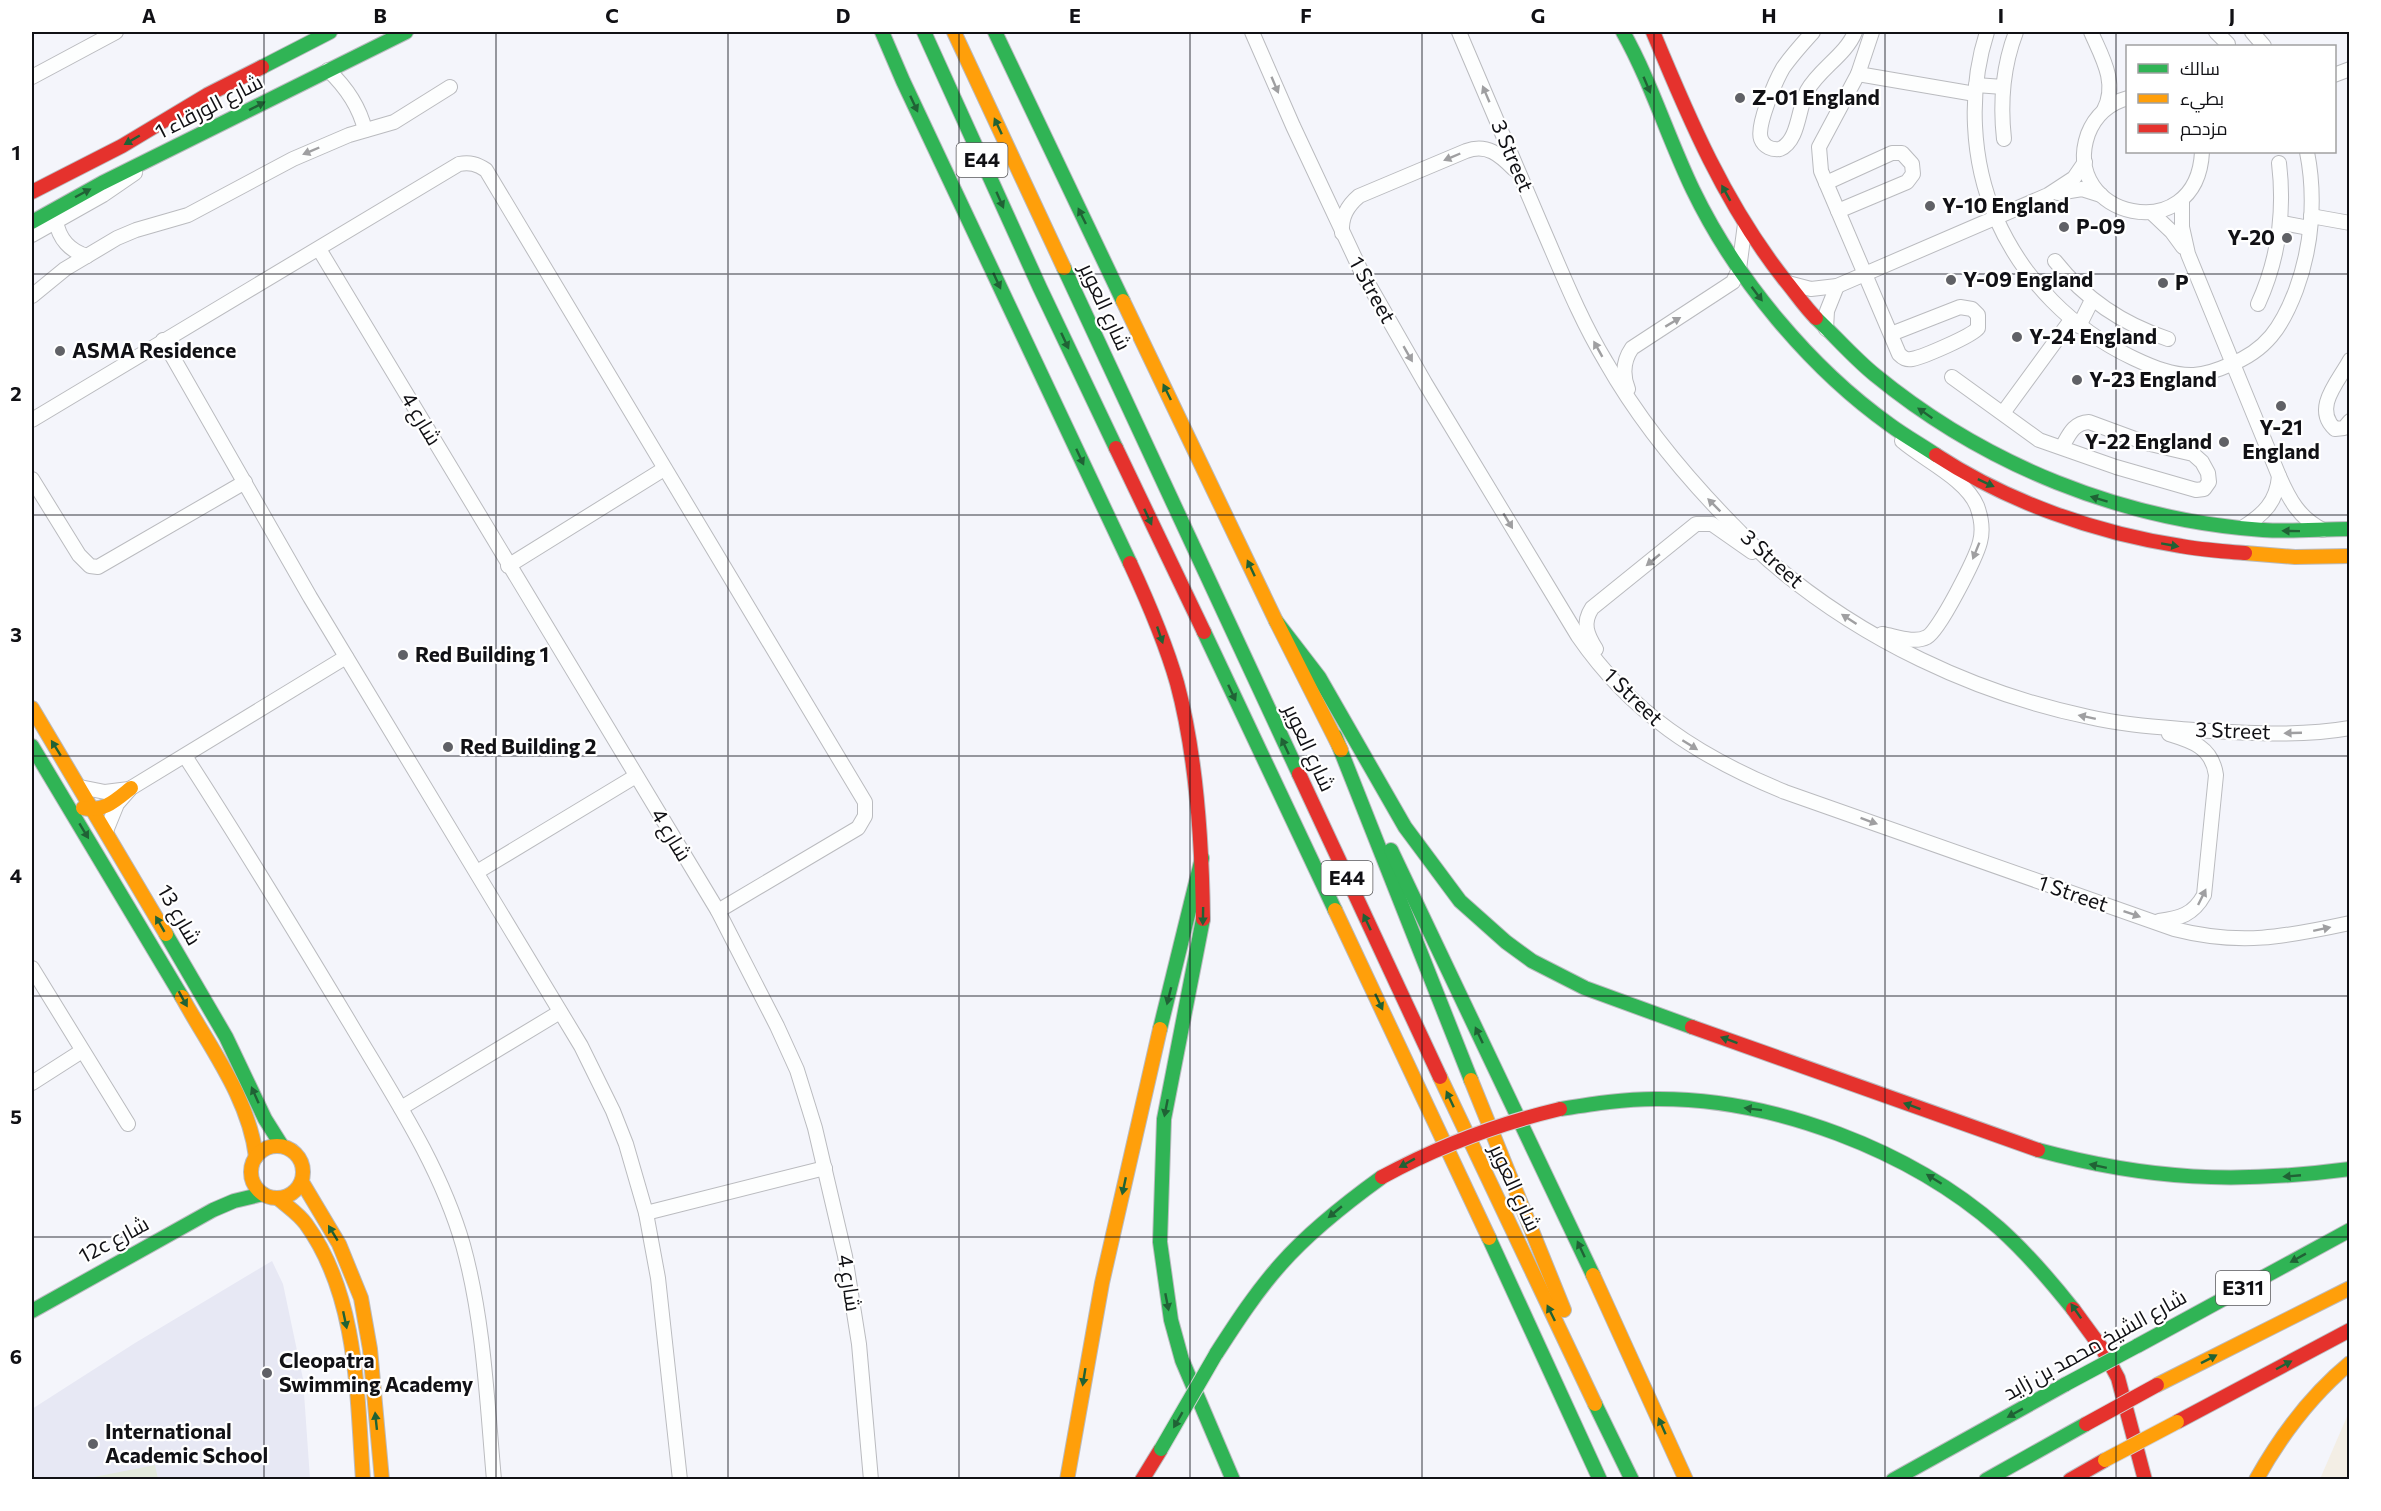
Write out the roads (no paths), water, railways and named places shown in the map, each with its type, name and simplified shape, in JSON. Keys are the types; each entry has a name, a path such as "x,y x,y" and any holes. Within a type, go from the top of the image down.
{"main road":[{"name":"شارع الورقاء 1","path":"32,192 122,146 201,98 330,32"},
{"name":"شارع الورقاء 1","path":"32,222 93,187 144,164 406,32"},
{"path":"876,32 903,81"},
{"path":"882,32 1150,606 1177,683 1192,761 1202,858 1203,923 1164,1119 1160,1242 1171,1320 1182,1360 1233,1479"},
{"name":"E44","path":"924,32 1040,288 1409,1065 1600,1479"},
{"name":"شارع العوير","path":"954,32 1490,1185 1632,1479"},
{"path":"995,32 1276,621 1432,933 1610,1310 1686,1479"},
{"path":"1623,32 1696,196 1740,269 1761,299 1799,344 1827,374 1874,415 1919,447 1968,475 2048,511 2110,532 2206,551 2311,558 2349,556"},
{"path":"1653,32 1703,149 1745,224 1786,283 1826,329 1868,369 1920,410 2004,460 2062,486 2121,506 2181,519 2242,528 2275,531 2349,529"},
{"path":"1276,621 1319,677 1405,827 1441,878 1483,923 1532,961 1557,975 1585,988 1995,1136 2093,1165 2162,1176 2227,1179 2292,1176 2349,1168"},
{"name":"شارع 13","path":"32,708 237,1057 265,1119 282,1146"},
{"path":"1335,736 1448,1017 1495,1144 1553,1278 1608,1430"},
{"path":"32,745 46,757 75,802 81,807 94,811 106,807 131,788"},
{"name":"شارع 13","path":"32,745 163,963 238,1096 252,1128 256,1157"},
{"path":"1067,1479 1102,1283 1137,1124 1202,858"},
{"path":"1142,1479 1249,1303 1289,1256 1333,1214 1382,1177 1433,1150 1486,1128 1560,1109 1614,1101 1668,1099 1765,1110 1824,1128 1871,1146 1916,1168 1959,1196 1999,1227 2036,1262 2069,1300 2098,1342 2122,1386 2145,1479"},
{"path":"363,1479 350,1341 338,1288 327,1259 309,1226 295,1210 279,1199 263,1194 255,1185 251,1174 256,1157 267,1148 282,1146 294,1152 302,1162 302,1182 339,1244 361,1298 370,1349 382,1479"},
{"name":"12c شارع","path":"217,1208 251,1174"},
{"path":"279,1199 293,1194 302,1182"},
{"name":"12c شارع","path":"32,1311 85,1279 217,1208 263,1194"},
{"name":"شارع الشيخ محمد بن زايد","path":"1893,1479 2349,1230"},
{"name":"E311","path":"1986,1479 2157,1385 2349,1288"},
{"path":"2070,1479 2349,1330"},
{"path":"2256,1479 2285,1432 2315,1395 2349,1363"}],"street":[{"name":"1 Street","path":"1252,32 1342,235 1384,314 1582,642 1613,680 1645,712 1673,735 1696,750 1754,779 2154,922 2194,934 2236,939 2277,937 2349,923"},
{"name":"3 Street","path":"1460,32 1575,304 1606,364 1640,415 1690,480 1770,562 1830,607 1933,665 2003,692 2088,717 2144,726 2260,733 2349,728"},
{"path":"1814,32 1784,67 1773,88 1760,133 1761,139 1768,148 1780,149 1789,143 1807,92 1855,32"},
{"path":"1872,32 1858,74 1819,147 1818,163 1899,354 1909,360 1973,334 1978,328 1979,319 1972,309 1960,307 1891,334"},
{"path":"1987,32 1975,89 1979,158 1996,218 2028,273 2053,303 2075,323 2116,350 2170,373 2196,375 2233,364 2262,347 2270,339 2285,315 2304,265 2310,222 2311,186 2307,153"},
{"path":"2004,139 2003,87 2008,56 2016,32"},
{"path":"2091,32 2108,72 2109,96 2104,110 2090,129 2086,140 2085,162 2093,185 2101,195"},
{"path":"2217,32 2228,44"},
{"path":"2252,32 2263,45"},
{"path":"32,77 107,34"},
{"path":"328,70 348,91 356,104 365,130"},
{"path":"2108,72 2126,89"},
{"path":"1858,74 1975,89 2003,87"},
{"path":"32,297 87,256 126,234 188,215 293,159 365,130 394,122 450,87"},
{"path":"2104,110 2126,99"},
{"path":"1342,235 1343,217 1352,201 1359,196 1473,148 1487,148 1493,151 1520,175"},
{"path":"1826,183 1892,153 1902,153 1912,164 1912,174 1907,182 1838,211"},
{"path":"2048,195 2082,189 2101,195 2124,210 2152,213 2168,209 2182,200 2194,185 2202,167 2202,153"},
{"path":"32,420 459,164 469,162 486,170 866,802 865,816 858,828 718,911"},
{"path":"1786,283 1811,289 1837,285 2048,195 2074,178 2085,162"},
{"path":"2258,304 2273,263 2282,222 2279,163"},
{"path":"32,235 114,189 144,164"},
{"path":"2182,200 2182,227 2188,254 2279,476 2297,510 2310,522 2325,530"},
{"path":"2152,213 2172,231 2188,254"},
{"path":"56,221 60,235 68,246 87,256"},
{"path":"2282,222 2349,223"},
{"path":"1640,415 1625,380 1624,366 1628,353 1642,339 1733,282 1740,269 1745,224"},
{"name":"شارع 4","path":"319,249 718,911 762,994 797,1070 825,1168 841,1234 853,1300 871,1479"},
{"path":"2055,261 2092,300 2135,327 2168,339"},
{"path":"1826,329 1827,311 1837,285"},
{"path":"2003,413 2092,300"},
{"path":"163,340 346,657 581,1046 613,1111 632,1161 646,1213 658,1278 680,1479"},
{"path":"2349,360 2327,400 2325,410 2327,420 2334,429 2344,428 2349,421"},
{"path":"1952,377 2003,413 2028,434 2050,444 2116,467 2196,490 2204,489 2209,482 2208,474 2196,456 2146,443 2089,422 2074,427 2062,447"},
{"path":"1869,631 1918,640 1934,632 1974,558 1980,542 1981,530 1977,505 1962,485 1911,449 1874,415"},
{"path":"508,566 664,469"},
{"path":"2242,528 2260,516 2270,505 2277,493 2279,476"},
{"path":"32,479 79,555 90,566 98,567 245,482"},
{"path":"1613,680 1587,633 1588,614 1597,603 1635,575 1691,526 1701,523 1712,524 1770,562"},
{"path":"106,831 117,804 131,788 346,657"},
{"path":"2144,726 2197,743 2212,760 2216,775 2204,896 2199,904 2184,916 2154,922"},
{"path":"185,756 248,852 401,1108 442,1187 470,1273 480,1334 494,1479"},
{"path":"477,872 636,776"},
{"path":"80,787 105,792 131,788"},
{"path":"32,968 128,1124"},
{"path":"401,1108 560,1012"},
{"path":"32,1083 82,1051"},
{"path":"646,1213 825,1168"}],"place":[{"name":"Z-01 England","path":"1740,98"},
{"name":"Y-10 England","path":"1930,206"},
{"name":"P-09","path":"2064,227"},
{"name":"Y-20","path":"2287,238"},
{"name":"Y-09 England","path":"1951,280"},
{"name":"P","path":"2163,283"},
{"name":"Y-24 England","path":"2017,337"},
{"name":"ASMA Residence","path":"60,351"},
{"name":"Y-23 England","path":"2077,380"},
{"name":"Y-21 England","path":"2281,406"},
{"name":"Y-22 England","path":"2224,442"},
{"name":"Red Building 1","path":"403,655"},
{"name":"Red Building 2","path":"448,747"},
{"name":"Cleopatra Swimming Academy","path":"267,1373"},
{"name":"International Academic School","path":"93,1444"}]}
